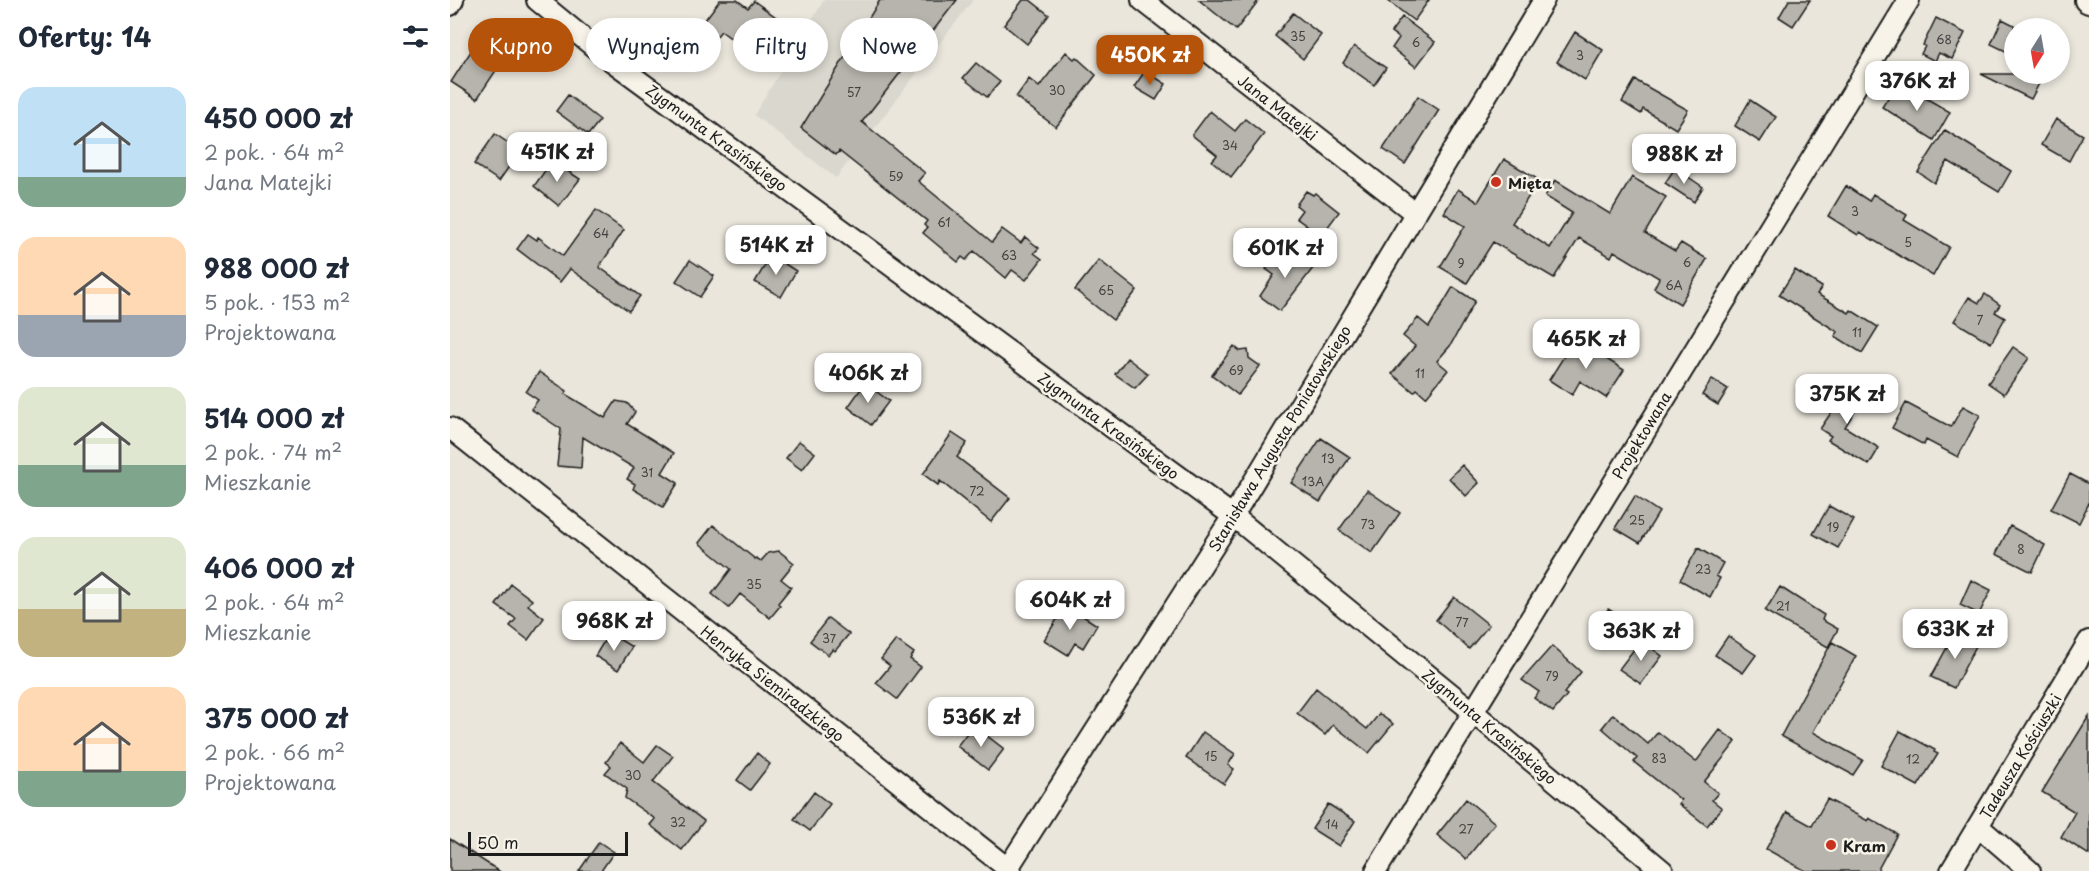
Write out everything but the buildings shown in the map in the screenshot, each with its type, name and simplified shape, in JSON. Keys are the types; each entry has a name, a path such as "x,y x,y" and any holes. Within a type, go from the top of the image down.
{"street":[{"path":"450,5 453,0"},
{"name":"Zygmunta Krasińskiego","path":"537,0 605,56 1233,516 1663,871"},
{"name":"Jana Matejki","path":"1142,0 1415,213"},
{"name":"Stanisława Augusta Poniatowskiego","path":"1008,870 1233,516 1544,0"},
{"name":"Projektowana","path":"1376,871 1909,0"},
{"name":"Henryka Siemiradzkiego","path":"450,428 1008,870"},
{"name":"Tadeusza Kościuszki","path":"1951,871 2089,640"},
{"path":"1978,826 2030,871"}],"shaded area":[{"path":"824,0 973,0 938,45 938,18 840,18 840,72 918,72 836,178 754,115 780,72 828,72 828,18 813,18"}],"place":[{"name":"Mięta","path":"1496,182"},
{"name":"Kram","path":"1831,845"}]}
